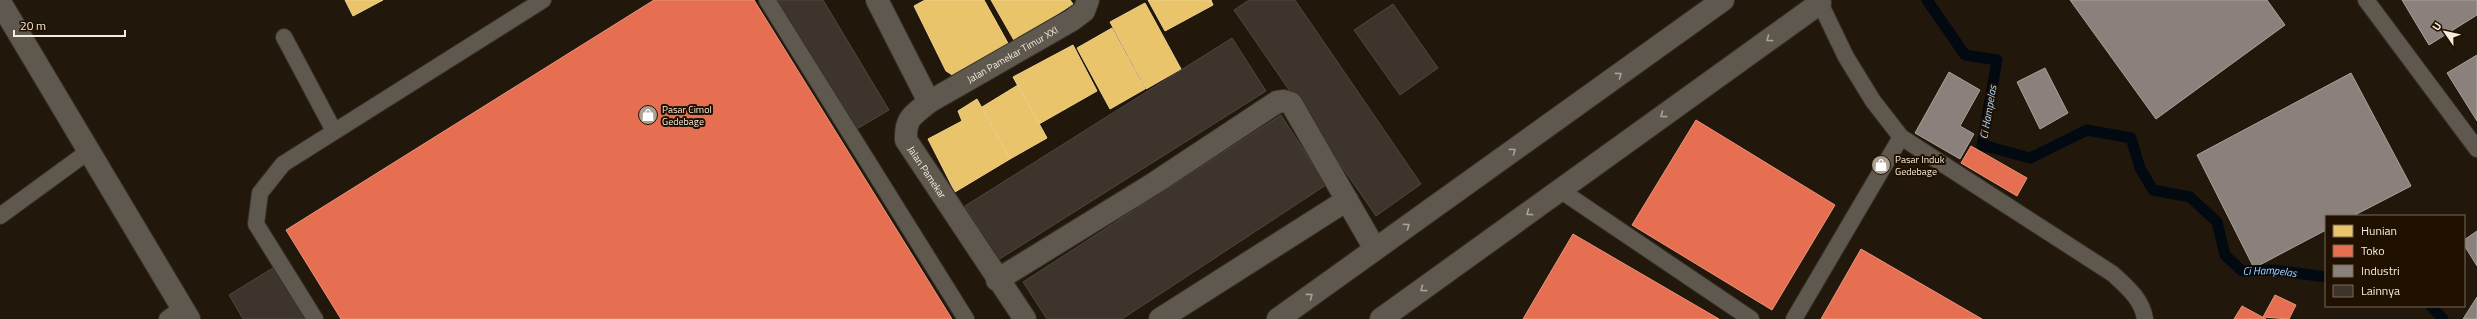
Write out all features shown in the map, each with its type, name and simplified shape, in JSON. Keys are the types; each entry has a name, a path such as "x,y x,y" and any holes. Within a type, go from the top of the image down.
{"street":[{"path":"877,0 929,102"},
{"name":"Jalan Pamekar Timur XXI","path":"929,102 1072,20 1084,11 1088,0"},
{"path":"1278,319 1723,0"},
{"path":"1381,319 1818,1"},
{"path":"0,2 89,151 179,315"},
{"path":"998,280 1153,184 1277,102 1284,101 1291,103 1375,249"},
{"name":"Jalan Pamekar","path":"929,102 911,116 905,126 906,140 998,280 1026,319"},
{"path":"1160,319 1347,200"}],"lane":[{"path":"315,319 256,224 260,192 283,164 543,0"},
{"path":"767,0 966,319"},
{"path":"2366,0 2477,149"},
{"path":"1818,1 1846,57 1873,101 1901,137 2113,274 2131,290 2144,310 2145,319"},
{"path":"284,37 334,131"},
{"path":"1794,319 1901,137"},
{"path":"0,216 89,151"},
{"path":"1560,190 1751,319"}],"building: Hunian":[{"path":"345,0 383,0 353,16"},
{"path":"925,0 984,0 1009,45 954,76 946,71 914,6"},
{"path":"991,0 1070,0 1073,4 1015,42"},
{"path":"1148,0 1211,0 1213,5 1165,31"},
{"path":"1145,3 1181,69 1146,89 1110,22"},
{"path":"1112,28 1145,89 1110,109 1077,48"},
{"path":"1073,45 1097,91 1039,124 1013,77"},
{"path":"1018,85 1047,138 1010,159 982,107"},
{"path":"977,99 1010,159 955,192 928,139 962,121 958,111"}],"building: Toko":[{"name":"Pasar Cimol Gedebage","path":"654,0 754,0 952,319 341,319 286,230"},
{"path":"1696,120 1835,205 1772,310 1632,225"},
{"path":"1971,146 2027,178 2017,196 1961,163"},
{"path":"1573,234 1719,319 1523,319"},
{"path":"1861,249 1982,319 1821,319"},
{"path":"2275,295 2296,305 2289,319 2263,317"},
{"path":"2242,306 2266,319 2234,319"}],"building: Industri":[{"path":"2070,0 2267,0 2285,25 2156,119"},
{"path":"2402,0 2477,0 2477,15 2429,45"},
{"path":"2477,55 2477,121 2447,73"},
{"path":"2045,68 2068,113 2040,129 2017,82"},
{"path":"1949,72 1980,90 1960,126 1974,134 1960,159 1915,133"},
{"path":"2351,73 2411,186 2355,215 2325,215 2325,231 2254,268 2197,155"},
{"path":"2477,231 2477,266 2465,247 2465,239"},
{"path":"2477,297 2477,319 2463,319"}],"building: Lainnya":[{"path":"777,0 823,0 889,110 855,130"},
{"path":"1249,0 1295,0 1421,184 1376,216 1234,10"},
{"path":"1393,4 1438,68 1400,95 1354,30"},
{"path":"1232,38 1266,91 998,260 965,206"},
{"path":"1281,115 1326,185 1122,319 1047,319 1023,282"},
{"path":"276,266 307,319 243,319 229,295"}],"waterway":[{"name":"Ci Hampelas","path":"1927,0 1965,55 1997,60 1982,145 2030,158 2087,130 2131,138 2140,168 2153,190 2190,197 2217,222 2225,255 2242,271 2274,270 2325,277"},
{"name":"Ci Hampelas","path":"2432,307 2443,319"}],"place":[{"name":"Pasar Cimol Gedebage","path":"648,115"},
{"name":"Pasar Induk Gedebage","path":"1881,165"}]}
